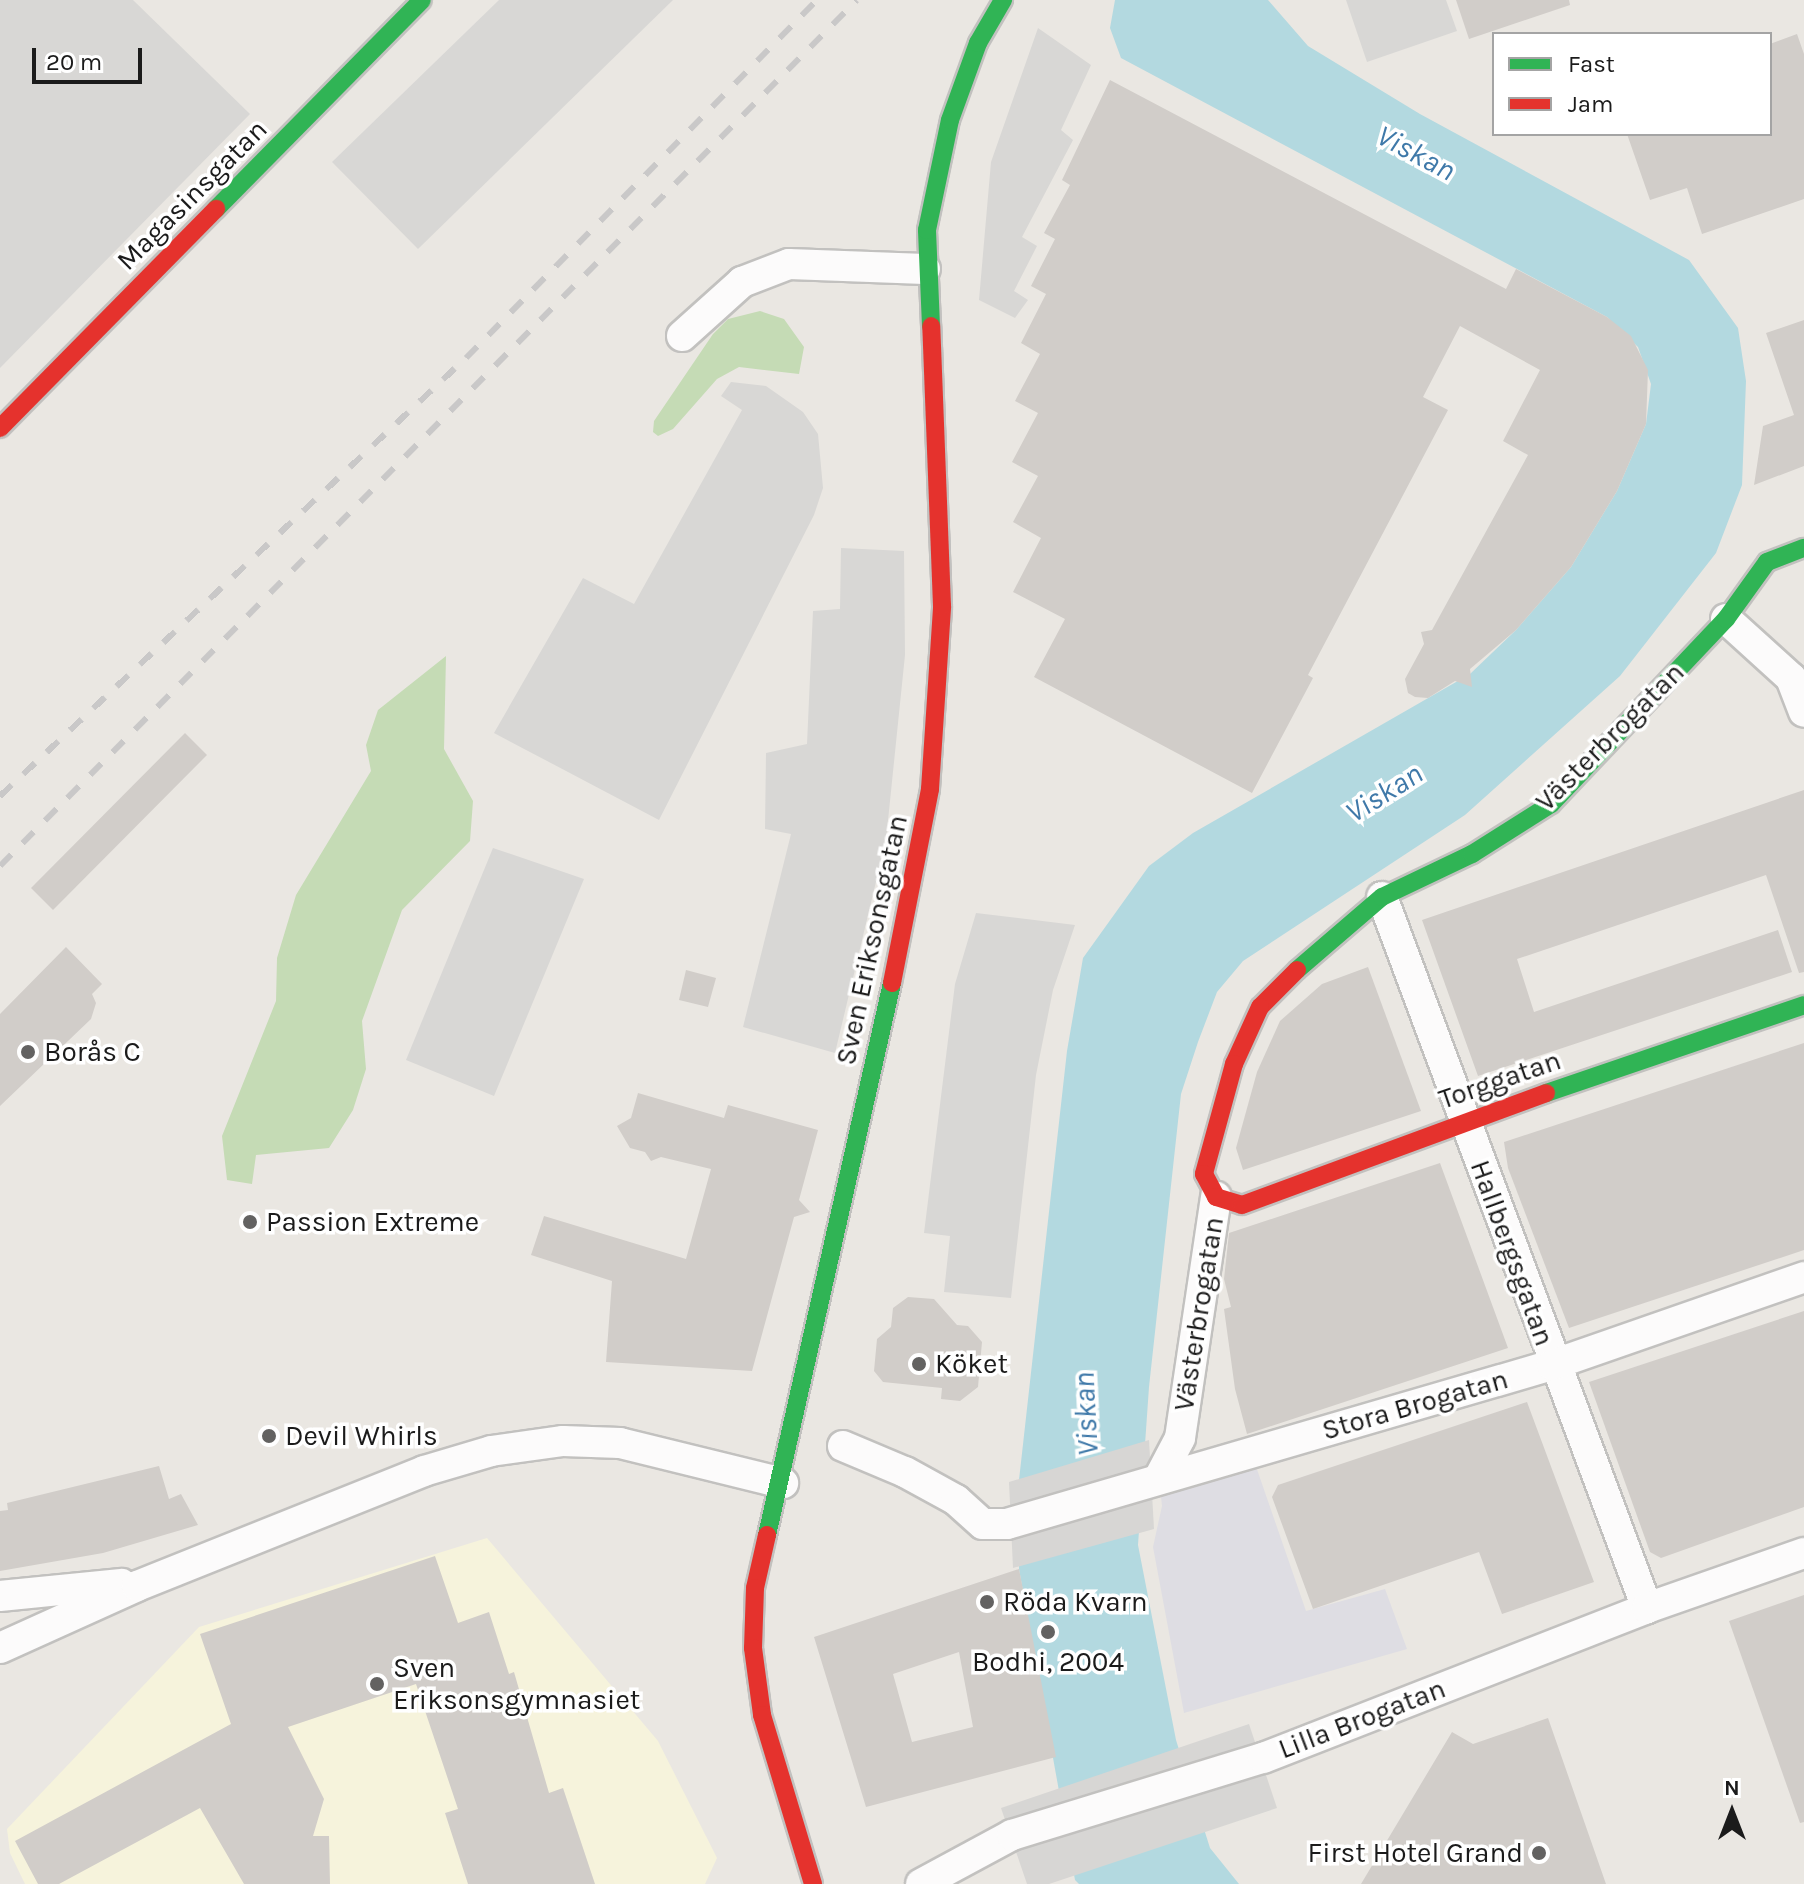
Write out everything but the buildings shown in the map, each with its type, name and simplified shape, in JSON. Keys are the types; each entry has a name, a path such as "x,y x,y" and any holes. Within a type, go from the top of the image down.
{"street":[{"name":"Magasinsgatan","path":"0,428 422,0"},
{"name":"Sven Eriksonsgatan","path":"813,1884 776,1772 753,1648 755,1588 783,1483 916,879 930,789 942,606 925,269 931,200 950,120 978,43 1003,0"},
{"path":"682,336 742,282 789,264 925,269"},
{"name":"Västerbrogatan","path":"1159,1478 1180,1438 1216,1197 1204,1174 1234,1064 1260,1007 1313,953 1382,897 1472,854 1551,804 1726,619 1767,562 1804,548"},
{"path":"1726,619 1791,678 1804,712"},
{"name":"Hallbergsgatan","path":"1382,897 1552,1365 1647,1608"},
{"name":"Torggatan","path":"1216,1197 1242,1205 1464,1121 1804,1005"},
{"name":"Stora Brogatan","path":"1159,1478 1552,1365 1804,1277"},
{"path":"0,1648 137,1586 424,1471 491,1451 577,1441 620,1443 783,1483"},
{"path":"843,1446 905,1472 956,1500 983,1524 1007,1524 1159,1478"},
{"name":"Lilla Brogatan","path":"921,1884 1012,1835 1263,1758 1647,1608 1804,1553"},
{"path":"0,1596 56,1592 109,1583 137,1586"},
{"path":"0,1613 56,1592"}],"shaded area":[{"path":"0,0 133,0 250,114 0,368"},
{"path":"499,0 673,0 418,249 332,162"},
{"path":"1346,0 1446,0 1457,31 1367,62"},
{"path":"1038,28 1091,65 1061,130 1073,140 1022,237 1037,246 1014,291 1028,300 1015,318 979,300 991,162"},
{"path":"731,382 766,386 803,412 818,434 823,488 814,515 659,820 494,733 583,578 634,604 742,410 721,396"},
{"path":"841,548 904,551 905,655 886,840 835,1053 743,1027 791,834 765,829 766,753 807,744 813,611 840,609"},
{"path":"493,848 584,879 494,1096 406,1060"},
{"path":"976,913 1075,925 1053,990 1036,1075 1011,1298 944,1292 950,1236 924,1233 955,984"},
{"path":"1251,1452 1306,1611 1385,1589 1407,1649 1184,1713 1153,1547 1162,1506 1159,1478"},
{"name":"Sven Eriksonsgymnasiet","path":"487,1538 658,1741 717,1858 705,1884 25,1884 10,1853 7,1829 199,1627"}],"green space":[{"path":"760,311 784,319 804,347 799,374 739,367 717,379 673,429 658,436 653,432 654,421 713,334 728,319"},
{"path":"446,656 444,749 473,801 470,841 402,910 362,1021 366,1069 353,1110 329,1148 256,1155 252,1184 227,1180 222,1136 276,1001 277,958 296,895 371,771 366,745 378,710"}],"water":[{"name":"Viskan","path":"1115,0 1268,0 1308,46 1420,114 1689,260 1738,328 1746,381 1742,485 1716,553 1620,676 1465,815 1243,961 1217,992 1198,1042 1181,1094 1149,1387 1138,1545 1176,1740 1210,1848 1239,1884 1079,1884 1075,1880 1019,1569 1019,1480 1067,1051 1083,958 1149,866 1193,833 1470,674 1516,630 1571,567 1617,491 1646,424 1651,384 1638,347 1607,317 1121,58 1110,28"}],"pier":[{"path":"1149,1440 1154,1529 1013,1568 1009,1482"},
{"path":"1249,1724 1277,1808 1049,1884 1027,1884 1001,1808"}],"railway":[{"path":"0,796 466,358 817,0"},
{"path":"0,866 857,0"}],"traffic: fast":[{"path":"216,209 422,0"},
{"path":"931,326 927,230 950,120 978,43 1003,0"},
{"path":"1297,970 1382,897 1472,854 1551,804 1726,619 1767,562 1804,548"},
{"path":"767,1535 892,983"},
{"path":"1546,1093 1804,1005"}],"traffic: jam":[{"path":"0,428 216,209"},
{"path":"892,983 930,789 942,606 931,326"},
{"path":"1297,970 1260,1007 1234,1064 1204,1174 1216,1197 1242,1205 1546,1093"},
{"path":"767,1535 755,1588 753,1648 762,1715 813,1884"}],"place":[{"name":"Borås C","path":"28,1052"},
{"name":"Passion Extreme","path":"250,1222"},
{"name":"Köket","path":"919,1364"},
{"name":"Devil Whirls","path":"269,1436"},
{"name":"Röda Kvarn","path":"987,1602"},
{"name":"Bodhi, 2004","path":"1048,1632"},
{"name":"Sven Eriksonsgymnasiet","path":"377,1684"},
{"name":"First Hotel Grand","path":"1539,1853"}]}
